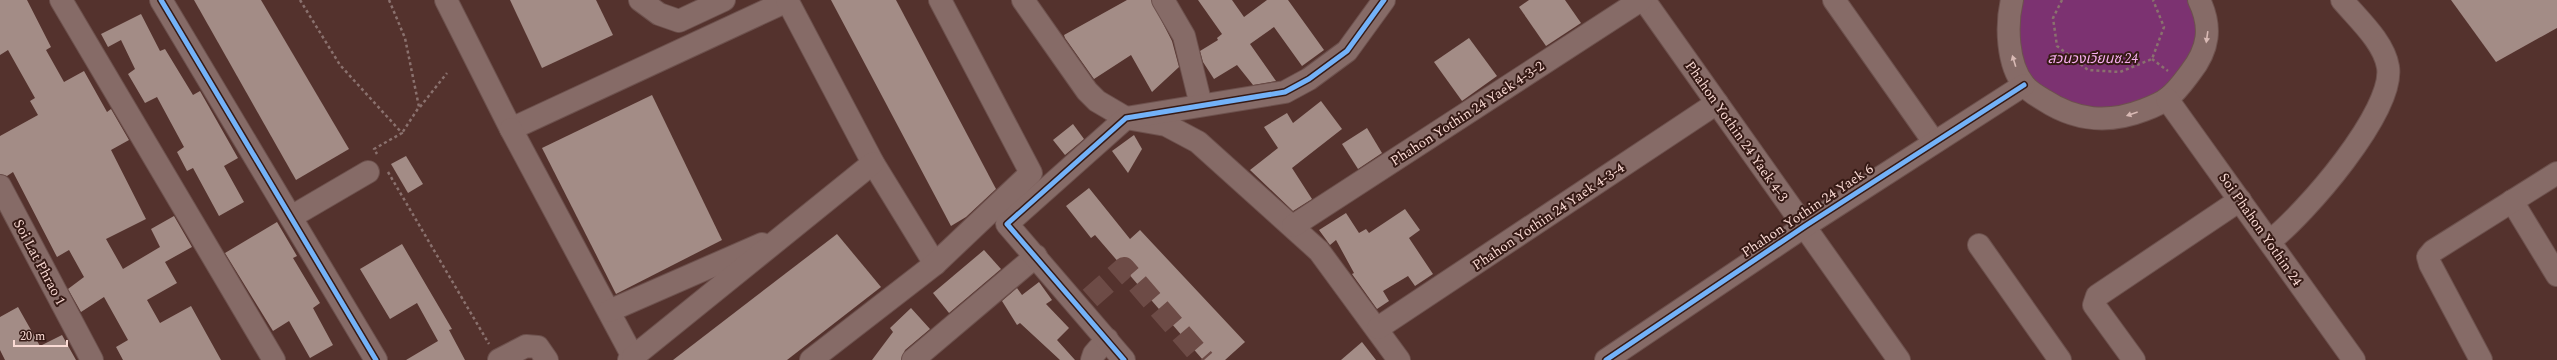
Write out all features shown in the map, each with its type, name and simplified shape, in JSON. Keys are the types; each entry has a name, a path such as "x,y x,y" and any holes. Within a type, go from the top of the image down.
{"street":[{"path":"61,0 274,360"},
{"path":"161,0 376,360"},
{"path":"446,0 511,129 609,311 631,358 873,163"},
{"path":"640,0 659,14 678,21 724,0"},
{"path":"511,129 787,0 873,163 935,264"},
{"path":"811,360 935,264 1031,173 940,0"},
{"path":"1023,0 1087,90 1097,101 1126,118 1166,125 1198,142 1293,226 1319,251 1378,328 1399,360"},
{"path":"1163,0 1184,36 1201,105"},
{"path":"1124,360 1107,339 1085,302 1036,256 1007,224 1126,118 1285,92 1309,79 1347,51 1384,0"},
{"name":"Phahon Yothin 24 Yaek 4-3","path":"1642,0 1805,226 1893,358"},
{"name":"Phahon Yothin 24 Yaek 4-3-2","path":"1293,226 1642,0"},
{"path":"1834,0 1934,142"},
{"path":"2012,0 2008,26 2010,46 2014,61 2024,85 2055,107 2073,115 2091,119 2120,118 2168,99 2203,53 2208,38 2208,24 2199,0"},
{"path":"2270,242 2286,229 2358,143 2372,120 2388,82 2388,66 2379,46 2342,0"},
{"name":"Phahon Yothin 24 Yaek 6","path":"1606,360 1805,226 2024,85"},
{"name":"Soi Phahon Yothin 24","path":"2168,99 2354,360"},
{"name":"Phahon Yothin 24 Yaek 4-3-4","path":"1378,328 1717,103"},
{"path":"291,217 377,166"},
{"path":"2481,360 2430,264 2428,257 2433,251 2557,173"},
{"name":"Soi Lat Phrao 1","path":"0,186 39,245 92,360"},
{"path":"2128,358 2094,305 2097,296 2240,200"},
{"path":"2512,201 2557,275"},
{"path":"609,311 789,232"},
{"path":"1979,245 2060,360"},
{"path":"913,360 1036,256"},
{"path":"1092,360 1094,354 1107,339"},
{"path":"495,353 526,346 538,348 546,360"}],"path":[{"path":"300,0 340,65 402,132"},
{"path":"389,0 405,38 419,107"},
{"path":"2062,0 2053,18 2057,46 2088,70 2120,72 2152,60 2164,26 2153,0"},
{"path":"447,73 419,107 402,132 374,149 377,166 495,353"}],"green space":[{"name":"สวนวงเวียนซ.24","path":"2015,0 2198,0 2203,53 2174,92 2082,117 2036,95 2014,61"}],"building":[{"path":"0,0 27,0 51,47 46,50 64,82 84,71 107,112 111,109 129,140 111,150 146,219 106,239 123,269 160,247 151,229 174,216 192,247 165,262 177,283 147,300 160,323 191,306 221,360 123,360 116,347 128,340 104,297 81,312 68,289 84,277 69,250 57,257 13,172 7,176 0,174 0,136 38,115 30,101 35,98 8,50 0,55"},
{"path":"194,0 261,0 349,149 296,180"},
{"path":"510,0 596,0 613,35 542,68"},
{"path":"831,0 896,0 996,189 966,217 951,226"},
{"path":"1127,0 1151,0 1172,41 1179,67 1152,92 1131,55 1094,79 1064,35"},
{"path":"1198,0 1232,0 1244,17 1267,0 1288,0 1324,50 1302,66 1274,27 1250,44 1276,81 1253,85 1237,65 1214,79 1203,62 1200,51 1218,40 1217,38 1222,34"},
{"path":"1529,0 1565,0 1581,23 1546,46 1519,7"},
{"path":"2451,0 2557,0 2557,28 2496,62"},
{"path":"141,14 160,51 165,49 193,95 200,91 238,158 224,166 244,202 219,216 193,168 187,171 177,152 184,147 157,97 145,103 128,74 135,69 121,40 108,47 101,34"},
{"path":"1469,38 1497,76 1462,101 1434,62"},
{"path":"652,95 722,240 616,294 542,148"},
{"path":"1321,101 1342,129 1292,168 1312,199 1293,211 1250,170 1278,148 1264,127 1287,113 1293,123"},
{"path":"1073,124 1084,139 1065,155 1053,140"},
{"path":"1367,128 1382,153 1358,169 1342,144"},
{"path":"1134,135 1142,149 1128,173 1112,151"},
{"path":"406,156 423,184 408,193 391,164"},
{"path":"1089,188 1130,239 1140,230 1245,342 1225,360 1203,360 1095,235 1091,238 1066,206"},
{"path":"1405,209 1420,230 1409,238 1433,274 1415,286 1408,276 1383,291 1389,301 1377,309 1352,274 1354,273 1336,240 1330,245 1319,230 1346,213 1359,233 1366,229 1369,233"},
{"path":"277,222 297,256 293,258 320,303 313,308 333,345 310,358 289,321 273,331 225,253"},
{"path":"837,234 881,287 787,360 673,360"},
{"path":"402,244 452,329 449,330 465,360 406,360 438,341 417,303 390,319 360,269"},
{"path":"984,250 1001,269 949,313 933,293"},
{"path":"1039,282 1052,300 1046,304 1069,328 1057,340 1075,360 1060,360 1020,323 1017,325 1002,301 1017,288 1022,295"},
{"path":"18,307 40,346 62,335 76,360 5,360 0,350 0,317"},
{"path":"911,308 930,329 905,350 901,360 872,360 893,332 890,328"},
{"path":"1362,342 1376,360 1341,360"}],"tunnel":[{"path":"1090,298 1124,268 1204,360"}],"cycle path":[{"path":"161,0 376,360"},
{"path":"1124,360 1007,224 1126,118 1285,92 1309,79 1347,51 1384,0"},
{"path":"1606,360 1805,226 2024,85"}]}
